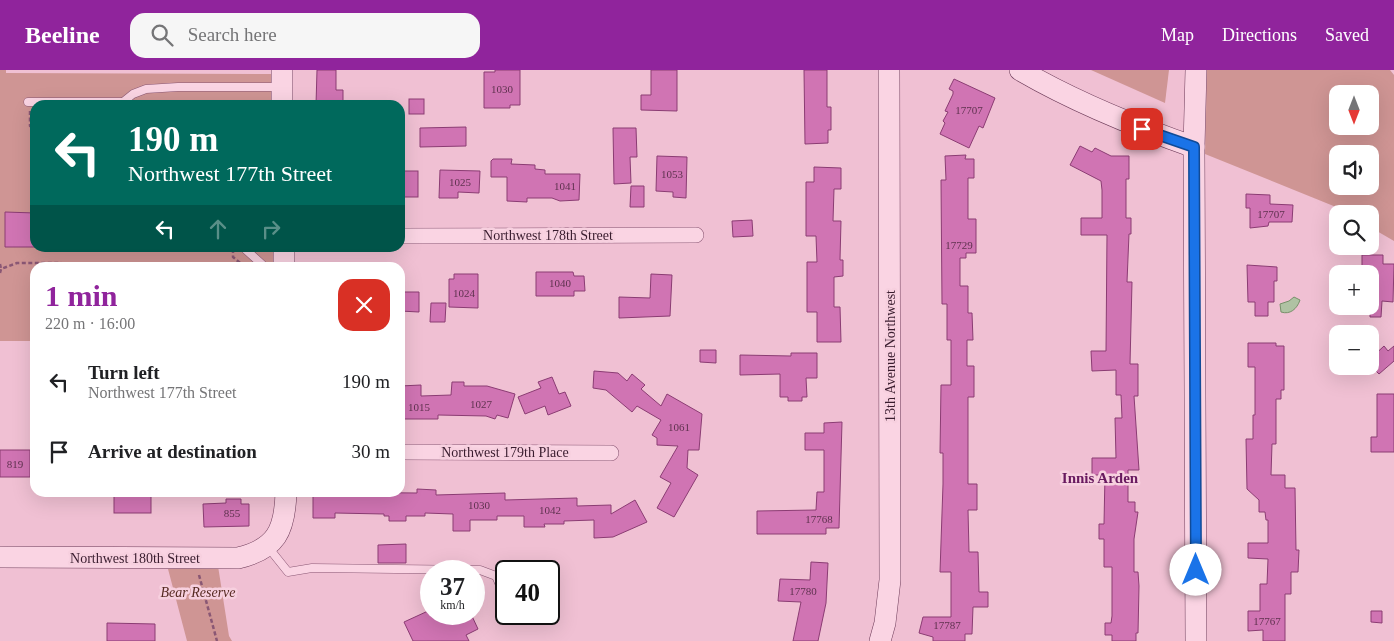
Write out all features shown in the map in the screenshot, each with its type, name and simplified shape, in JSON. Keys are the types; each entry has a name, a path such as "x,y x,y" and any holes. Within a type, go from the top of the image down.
{"street":[{"name":"13th Avenue Northwest","path":"880,641 885,623 890,580 889,70"},
{"path":"1020,70 1079,101 1142,129 1194,147"},
{"path":"1196,70 1194,147 1196,641"},
{"name":"Northwest 178th Street","path":"405,236 696,235"},
{"name":"Northwest 179th Place","path":"405,452 611,453"},
{"path":"268,547 279,534 285,497"},
{"name":"Northwest 180th Street","path":"0,557 238,558 256,553 268,547"}],"lane":[{"path":"125,100 133,94 146,89 178,87 282,87"},
{"path":"248,252 259,262"},
{"path":"268,547 288,572 312,568 480,570 495,576"}],"path":[{"path":"29,102 30,126"},
{"path":"232,252 232,257 238,262"},
{"path":"0,264 1,271 17,263 30,263"},
{"path":"194,558 217,641"}],"green space":[{"path":"0,70 6,70 6,73 274,74 274,100 30,100 30,252 273,252 273,262 30,262 30,341 0,341"},
{"path":"1091,70 1169,70 1165,103"},
{"path":"1207,70 1390,70 1394,75 1394,241 1379,232 1379,205 1331,205 1205,154"},
{"name":"Bear Reserve","path":"218,566 229,636 232,641 187,641 168,569"}],"shaded area":[{"path":"1294,297 1300,300 1295,309 1287,313 1281,312 1280,304"}],"building":[{"path":"317,70 336,70 336,90 343,90 343,100 316,100"},
{"path":"495,70 520,70 520,105 510,105 510,108 484,108 484,72 495,72"},
{"path":"651,70 677,70 677,111 641,110 641,95 651,95"},
{"path":"804,70 827,70 827,107 831,107 831,130 828,130 828,143 805,144"},
{"path":"954,79 995,98 983,128 979,126 969,148 940,134 945,123 943,121 948,112 945,111 953,94 953,91 949,89"},
{"path":"409,99 424,99 424,114 409,114"},
{"path":"466,127 466,146 420,147 420,128"},
{"path":"613,128 636,128 637,157 630,157 631,183 614,184"},
{"path":"1080,146 1092,152 1095,148 1111,156 1129,156 1129,179 1126,179 1126,218 1131,218 1127,282 1132,282 1130,364 1138,364 1138,396 1134,396 1139,470 1128,470 1128,502 1135,502 1135,512 1138,512 1134,539 1134,572 1138,572 1139,586 1138,633 1136,633 1136,641 1112,641 1112,635 1105,635 1105,623 1111,623 1112,616 1112,567 1104,567 1104,539 1099,539 1099,524 1104,524 1105,475 1092,475 1092,458 1116,458 1115,418 1122,418 1121,395 1116,395 1116,370 1092,371 1091,351 1106,351 1107,235 1081,235 1081,218 1102,218 1102,190 1101,181 1070,165"},
{"path":"966,155 965,159 974,159 974,178 968,178 968,219 976,219 976,253 966,253 966,258 960,258 960,286 968,286 968,313 972,313 973,340 967,340 967,366 974,366 974,397 968,397 968,484 977,484 977,510 968,510 969,552 978,552 979,592 988,592 988,607 973,607 972,634 965,634 965,641 933,641 933,637 919,633 923,617 951,617 951,572 940,572 943,484 943,453 940,453 941,385 951,385 951,340 947,340 947,304 942,304 941,180 946,180 945,156"},
{"path":"657,156 687,157 686,198 673,197 673,192 656,191"},
{"path":"493,159 512,159 511,164 535,165 535,169 545,170 545,174 580,174 579,200 560,201 552,198 527,198 527,202 507,201 507,177 491,177 491,161"},
{"path":"814,167 841,168 841,189 834,189 833,221 841,221 840,260 843,260 843,276 834,277 834,307 840,307 841,342 817,342 817,312 807,312 807,262 817,262 816,236 806,236 806,182 814,182"},
{"path":"440,170 480,171 479,193 458,192 458,198 439,198"},
{"path":"405,171 418,171 418,197 405,197"},
{"path":"631,186 644,186 644,207 630,207"},
{"path":"1246,194 1270,195 1270,204 1293,205 1292,222 1269,222 1268,226 1250,228 1250,208 1246,208"},
{"path":"5,212 30,213 30,247 5,247"},
{"path":"752,220 753,236 733,237 732,221"},
{"path":"1362,255 1383,255 1383,264 1394,264 1393,302 1382,301 1381,317 1370,317 1370,315 1379,315 1379,265 1362,265"},
{"path":"1247,265 1277,267 1277,281 1274,281 1274,302 1268,302 1268,316 1255,316 1255,302 1248,302"},
{"path":"536,272 573,272 574,276 584,276 585,291 574,291 574,296 536,296"},
{"path":"454,274 478,274 478,308 449,307 449,279 454,279"},
{"path":"651,274 672,275 670,316 619,318 619,297 650,298"},
{"path":"405,292 419,292 419,312 405,311"},
{"path":"431,303 446,303 445,322 430,322"},
{"path":"1248,343 1276,343 1276,346 1284,346 1284,390 1281,390 1281,399 1276,399 1276,444 1272,444 1271,475 1285,475 1285,488 1295,488 1296,550 1299,550 1298,572 1291,572 1291,594 1285,594 1285,641 1263,641 1263,630 1248,631 1248,611 1260,611 1260,584 1267,584 1268,559 1248,558 1248,543 1268,543 1268,520 1266,520 1265,512 1259,512 1259,500 1247,489 1246,439 1253,439 1253,415 1255,415 1255,367 1248,367"},
{"path":"1384,346 1388,351 1394,346 1394,361 1379,374 1379,351"},
{"path":"700,350 716,350 716,363 700,362"},
{"path":"791,353 817,353 817,378 806,378 807,397 802,397 802,401 788,401 788,397 780,397 780,374 740,375 740,355 791,356"},
{"path":"594,371 618,373 627,381 632,374 645,385 641,389 661,406 667,394 702,414 699,450 688,450 687,468 698,475 674,517 657,508 671,483 660,477 678,446 657,445 657,438 652,435 661,420 637,406 632,412 606,390 593,388"},
{"path":"552,377 559,394 565,392 571,406 548,415 545,406 525,414 518,397 541,388 538,382"},
{"path":"452,382 464,382 464,386 487,386 515,394 508,418 497,415 495,419 486,416 438,415 438,419 405,419 405,386 421,385 421,396 451,395"},
{"path":"1377,394 1394,394 1394,452 1371,452 1371,437 1377,437"},
{"path":"842,422 839,528 826,528 826,534 757,534 757,511 816,510 817,492 824,492 824,450 805,450 805,433 824,433 824,423"},
{"path":"0,450 30,450 30,477 0,477"},
{"path":"417,489 436,490 436,495 505,493 505,500 577,498 577,506 611,505 611,514 635,500 647,522 613,537 594,538 594,520 564,521 564,524 544,524 545,527 524,527 524,516 497,516 497,520 470,520 470,531 453,531 453,514 425,513 425,516 406,516 406,521 389,521 389,516 384,516 384,514 335,513 335,518 313,518 313,497 405,497 405,493 417,493"},
{"path":"114,497 151,497 151,513 114,513"},
{"path":"226,499 241,499 241,504 249,504 249,526 204,527 203,504 226,503"},
{"path":"406,544 406,563 378,563 378,545"},
{"path":"811,562 828,563 826,603 818,641 793,641 801,602 778,601 780,579 810,580"},
{"path":"1371,611 1382,611 1382,623 1371,622"},
{"path":"420,615 420,625 476,625 478,629 466,635 469,641 413,641 404,622"},
{"path":"107,623 155,624 155,641 107,641"}],"district":[{"name":"Innis Arden","path":"1100,478"}],"route":[{"path":"1142,129 1194,147 1196,570"}]}
